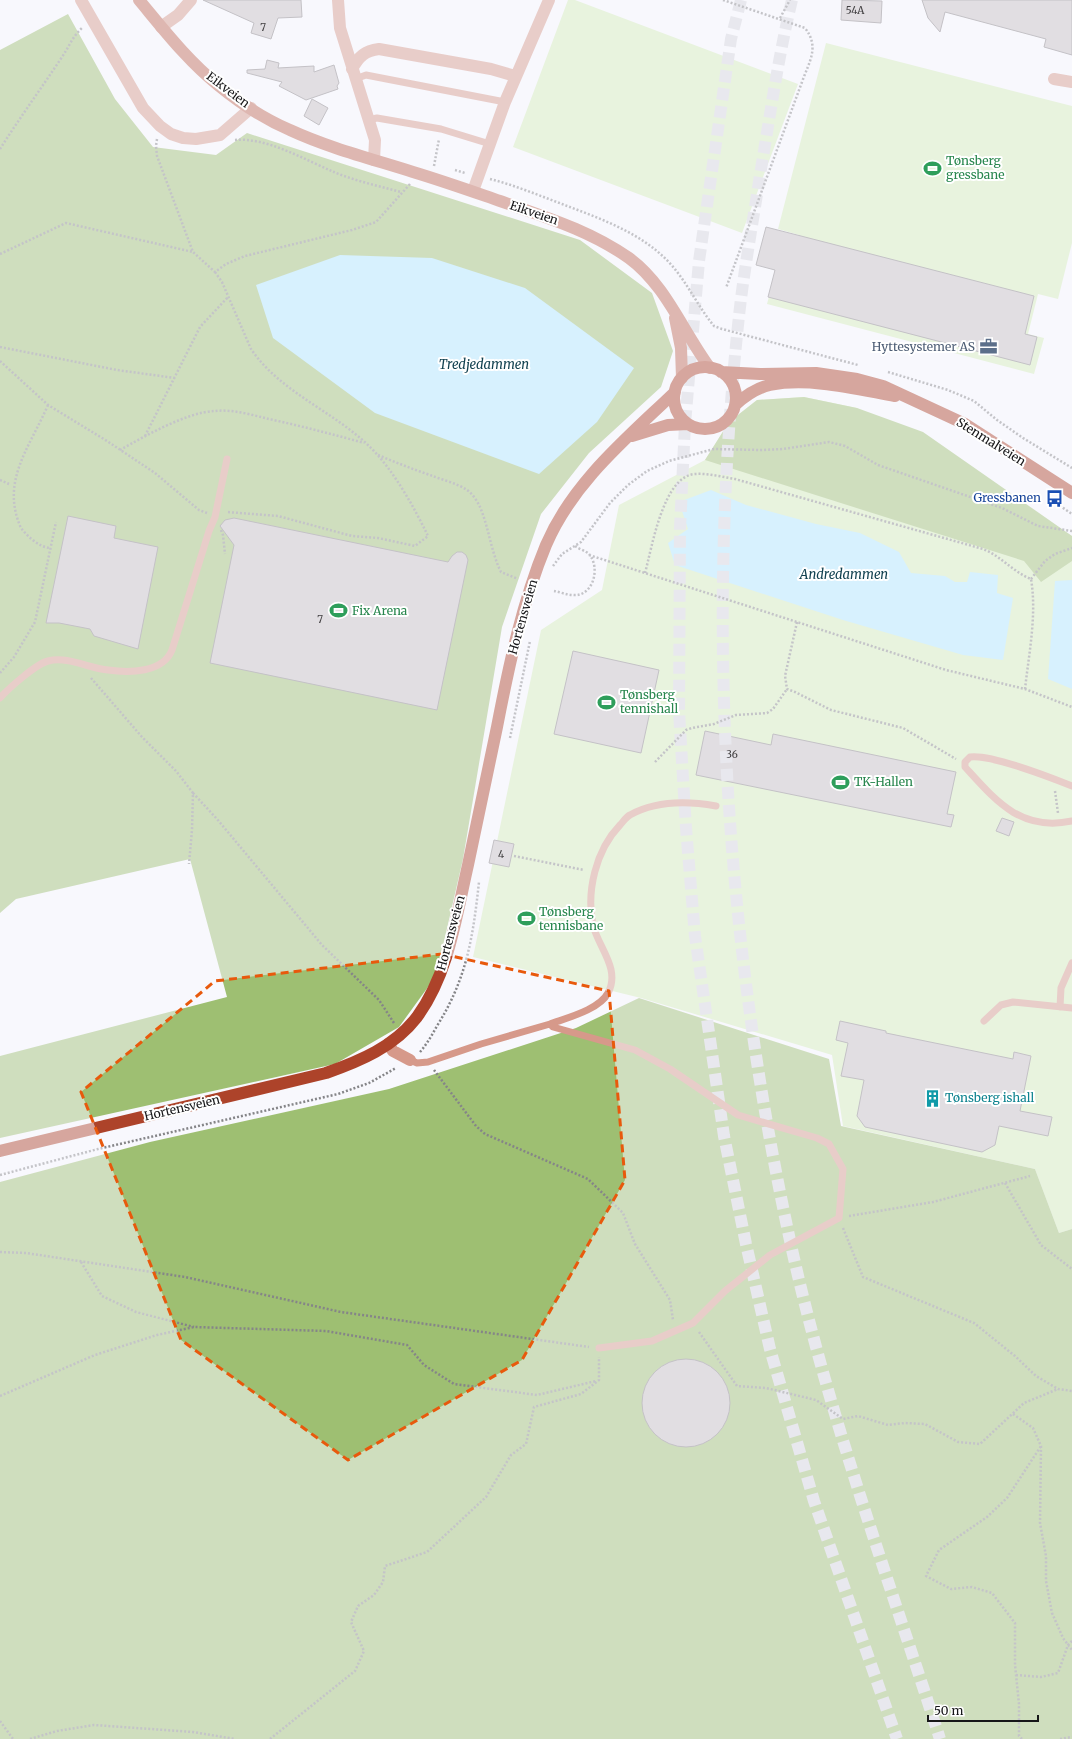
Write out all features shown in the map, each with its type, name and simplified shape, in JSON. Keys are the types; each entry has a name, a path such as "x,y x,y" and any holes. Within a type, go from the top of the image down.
{"main road":[{"name":"Eikveien","path":"139,0 194,64 218,85 288,130 313,140 419,173 566,224 629,258 643,270 660,290 670,306 682,320 693,343 715,370"},
{"name":"Eikveien","path":"670,306 678,326 681,348 682,378"},
{"name":"Stenmalveien","path":"682,378 697,368 748,374 816,373 857,379 883,386 906,398 965,424 1072,493"},
{"path":"715,370 728,378 733,386 736,395 735,405"},
{"path":"682,378 675,392 674,401 676,410 681,418 688,424"},
{"name":"Stenmalveien","path":"688,424 702,428 716,427 725,422 735,405 745,396 769,385 783,384 838,386 906,398"},
{"name":"Hortensveien","path":"0,1151 326,1073 368,1057 401,1034 416,1017 436,986 452,937 510,660 530,588 553,530 570,501 600,464 675,392"},
{"name":"Hortensveien","path":"628,438 648,430 668,425 688,424"}],"street":[{"path":"81,0 143,108 160,126 171,134 196,140 210,138 226,132 252,108"},
{"path":"162,27 178,15 191,0"},
{"path":"338,0 340,28 374,140 374,160"},
{"path":"473,192 515,76 549,0"},
{"path":"354,74 361,55 368,51 379,49 491,69 515,76"},
{"path":"1054,79 1072,82"},
{"path":"388,1044 394,1051 410,1060"}],"lane":[{"path":"354,74 366,75 505,102"},
{"path":"368,120 377,118 441,129 490,144"},
{"path":"0,698 28,672 49,660 72,661 108,670 123,671 150,668 162,664 167,660 172,650 209,531 215,517 227,459"},
{"path":"1072,786 984,758 970,757 965,764 965,767 982,787 999,803 1015,815 1043,823 1060,824 1072,821"},
{"path":"410,1060 416,1063 428,1062 481,1044 550,1024 593,1007 607,995 612,977 593,925 591,900 595,872 601,854 612,833 630,815 652,806 675,802 716,806"},
{"path":"1060,1007 1061,988 1072,963"},
{"path":"984,1021 1001,1005 1013,1002 1072,1008"},
{"path":"550,1024 553,1027 635,1050 670,1069 738,1115 818,1138 829,1144 843,1169 839,1218 770,1255 725,1291 693,1323 652,1341 599,1348"}],"path":[{"path":"723,0 780,18 805,28 812,36 813,50 726,288"},
{"path":"780,18 790,0"},
{"path":"0,149 32,99 61,59 73,37 92,19"},
{"path":"160,126 156,146 157,156 193,252 215,272 228,296 251,349 264,365 285,384 351,432 376,454 415,510 428,536 415,546 378,538 352,536 278,516 223,512 215,517"},
{"path":"431,177 441,129"},
{"path":"232,141 236,139 248,140 268,145 294,154 354,180 401,192"},
{"path":"157,140 164,142"},
{"path":"215,272 226,264 245,256 352,230 376,222 419,173"},
{"path":"0,254 66,223 193,252"},
{"path":"145,436 200,327 228,296"},
{"path":"0,347 117,370 175,378"},
{"path":"0,361 48,405 154,473 199,510 215,517 223,535 225,554"},
{"path":"15,466 48,405"},
{"path":"120,450 145,436 202,413 216,411 256,416 365,443"},
{"path":"550,572 562,554 581,542 610,503 628,485 648,471 669,461 714,449 762,450 829,442 845,446 878,465 1002,508 1038,526 1072,531"},
{"path":"376,454 400,465 467,490 476,499 480,508 496,562 501,572 518,579"},
{"path":"645,573 657,528 668,496 674,486 683,477 694,474 734,479 983,549 994,553 1023,576 1031,579"},
{"path":"9,490 10,478"},
{"path":"0,480 9,484"},
{"path":"1053,501 1072,514"},
{"path":"11,509 16,521 31,538 45,548 50,548"},
{"path":"0,673 14,657 35,622 56,522"},
{"path":"575,546 589,555 946,670 1025,689 1072,707"},
{"path":"1025,689 1033,607 1031,579 1045,560 1055,554 1072,548"},
{"path":"554,591 574,595 583,594 590,588 594,580 595,568 589,555"},
{"path":"654,762 686,730 714,724 736,715 767,713 773,709 786,689 785,676 797,622"},
{"path":"72,661 92,678 142,737 176,771 193,794 216,819 322,945 379,1000 401,1034"},
{"path":"786,689 831,710 903,728 965,764"},
{"path":"1057,780 1054,794 1060,824"},
{"path":"189,864 193,794"},
{"path":"514,856 595,872"},
{"path":"0,1175 105,1147 338,1094 369,1083 410,1060"},
{"path":"428,1062 476,1126 485,1134 588,1179 623,1213 635,1244 670,1300 674,1332"},
{"path":"1030,1176 933,1202 839,1218 863,1277 974,1323 1015,1356 1036,1376 1058,1388 1072,1391"},
{"path":"1005,1182 1041,1245 1072,1269"},
{"path":"0,1252 26,1253 184,1277 340,1312 599,1348 599,1380"},
{"path":"81,1262 102,1296 136,1312 194,1327 326,1331 407,1345 424,1365 454,1384 537,1395 599,1380"},
{"path":"693,1323 737,1386 766,1388 816,1400 843,1419 858,1416 888,1425 905,1423 926,1424 958,1442 980,1444 1024,1403 1058,1388"},
{"path":"0,1396 95,1355 157,1335 194,1327"},
{"path":"270,1739 355,1671 364,1651 351,1622 358,1606 374,1595 383,1582 385,1566 427,1552 486,1497 511,1455 526,1444 534,1407 581,1394 599,1380"},
{"path":"1013,1414 1033,1428 1041,1446 1040,1523 1046,1556 1046,1581 1052,1613 1063,1638 1072,1650"},
{"path":"1022,1739 1019,1736 1015,1623 992,1593 972,1587 951,1589 926,1576 939,1550 987,1517 1007,1498 1041,1446"},
{"path":"1016,1675 1041,1677 1058,1673 1068,1645 1072,1641"},
{"path":"0,1721 13,1739"},
{"path":"30,1739 57,1731 94,1725 194,1732 235,1739"},
{"path":"1060,1739 1072,1737"}],"highlighted area":[{"path":"442,954 609,991 625,1180 522,1360 348,1460 181,1340 81,1092 215,981"}],"green space":[{"path":"568,0 575,0 798,84 742,233 513,147"},
{"path":"68,14 115,99 153,147 216,155 247,133 580,240 652,293 673,351 661,387 589,453 541,514 502,627 463,859 436,976 399,1027 335,1064 0,1138 0,1056 227,997 190,859 16,899 0,913 0,50"},
{"name":"Tønsberg gressbane","path":"826,43 1072,106 1072,243 1058,299 1038,294 1028,334 1044,338 1034,374 767,304 774,278 787,281 799,235 778,229"},
{"path":"804,397 857,408 1072,536 1072,1229 1059,1233 1035,1169 843,1126 832,1055 641,998 473,957 541,630 602,590 619,505 705,460 729,422 757,400"},
{"path":"804,397 857,408 923,432 1072,536 1072,561 1041,582 1024,561 705,460 729,422 757,400"},
{"path":"639,998 829,1059 841,1126 1035,1169 1059,1233 1072,1229 1072,1739 0,1739 0,1182 150,1142 389,1089 576,1028"}],"water":[{"name":"Tredjedammen","path":"340,255 432,258 525,288 634,368 597,422 539,474 375,413 273,338 256,285"},
{"name":"Andredammen","path":"711,490 746,505 816,524 860,533 899,552 911,573 945,576 955,582 967,582 970,572 998,575 997,593 1013,598 1003,660 963,655 843,620 675,565 668,543 688,529 679,502"},
{"path":"1072,580 1072,689 1048,679 1055,581"}],"building":[{"path":"203,0 301,0 302,17 278,18 271,39 251,33 254,23"},
{"path":"842,0 882,1 881,23 841,20"},
{"path":"922,0 1072,0 1072,55 1044,47 1046,39 945,12 940,32 928,18"},
{"path":"267,60 279,63 278,68 314,66 314,72 334,65 339,83 337,86 338,89 306,100 279,86 282,82 247,73 247,70 265,69"},
{"path":"312,99 328,108 319,125 304,116"},
{"path":"766,227 1034,296 1025,334 1037,337 1030,365 768,297 775,270 756,265"},
{"path":"68,516 116,526 114,538 158,547 138,649 94,636 90,629 59,623 46,623"},
{"name":"Fix Arena","path":"234,518 448,562 457,552 462,552 466,555 468,560 437,710 210,663 234,545 220,526 225,520"},
{"name":"Tønsberg tennishall","path":"573,651 659,670 641,753 554,734"},
{"name":"TK-Hallen","path":"705,731 771,745 773,734 956,772 947,814 954,815 951,827 696,775"},
{"path":"1002,818 1014,822 1009,836 996,831"},
{"path":"494,840 514,844 509,867 489,863"},
{"name":"Tønsberg ishall","path":"840,1021 886,1031 886,1033 1013,1059 1014,1052 1031,1056 1020,1111 1052,1117 1048,1136 999,1126 995,1145 982,1152 865,1127 857,1116 864,1080 841,1076 848,1043 836,1040"},
{"path":"686,1359 703,1363 717,1372 726,1386 730,1403 726,1420 717,1434 703,1443 686,1447 669,1443 655,1434 646,1420 642,1403 646,1386 655,1372 669,1363"}],"tunnel":[{"path":"741,0 731,39 699,261 685,424 680,528 679,711 686,828 695,936 724,1136 746,1244 770,1349 814,1501 897,1739"},
{"path":"792,0 774,87 743,281 729,434 724,551 723,669 728,787 737,905 751,1022 770,1138 793,1254 808,1316 842,1438 940,1739"}],"place":[{"name":"Tønsberg gressbane","path":"933,168"},
{"name":"Hyttesystemer AS","path":"988,347"},
{"name":"Gressbanen","path":"1054,498"},
{"name":"Fix Arena","path":"339,611"},
{"name":"Tønsberg tennishall","path":"607,702"},
{"name":"TK-Hallen","path":"841,782"},
{"name":"Tønsberg tennisbane","path":"526,919"},
{"name":"Tønsberg ishall","path":"932,1098"}]}
